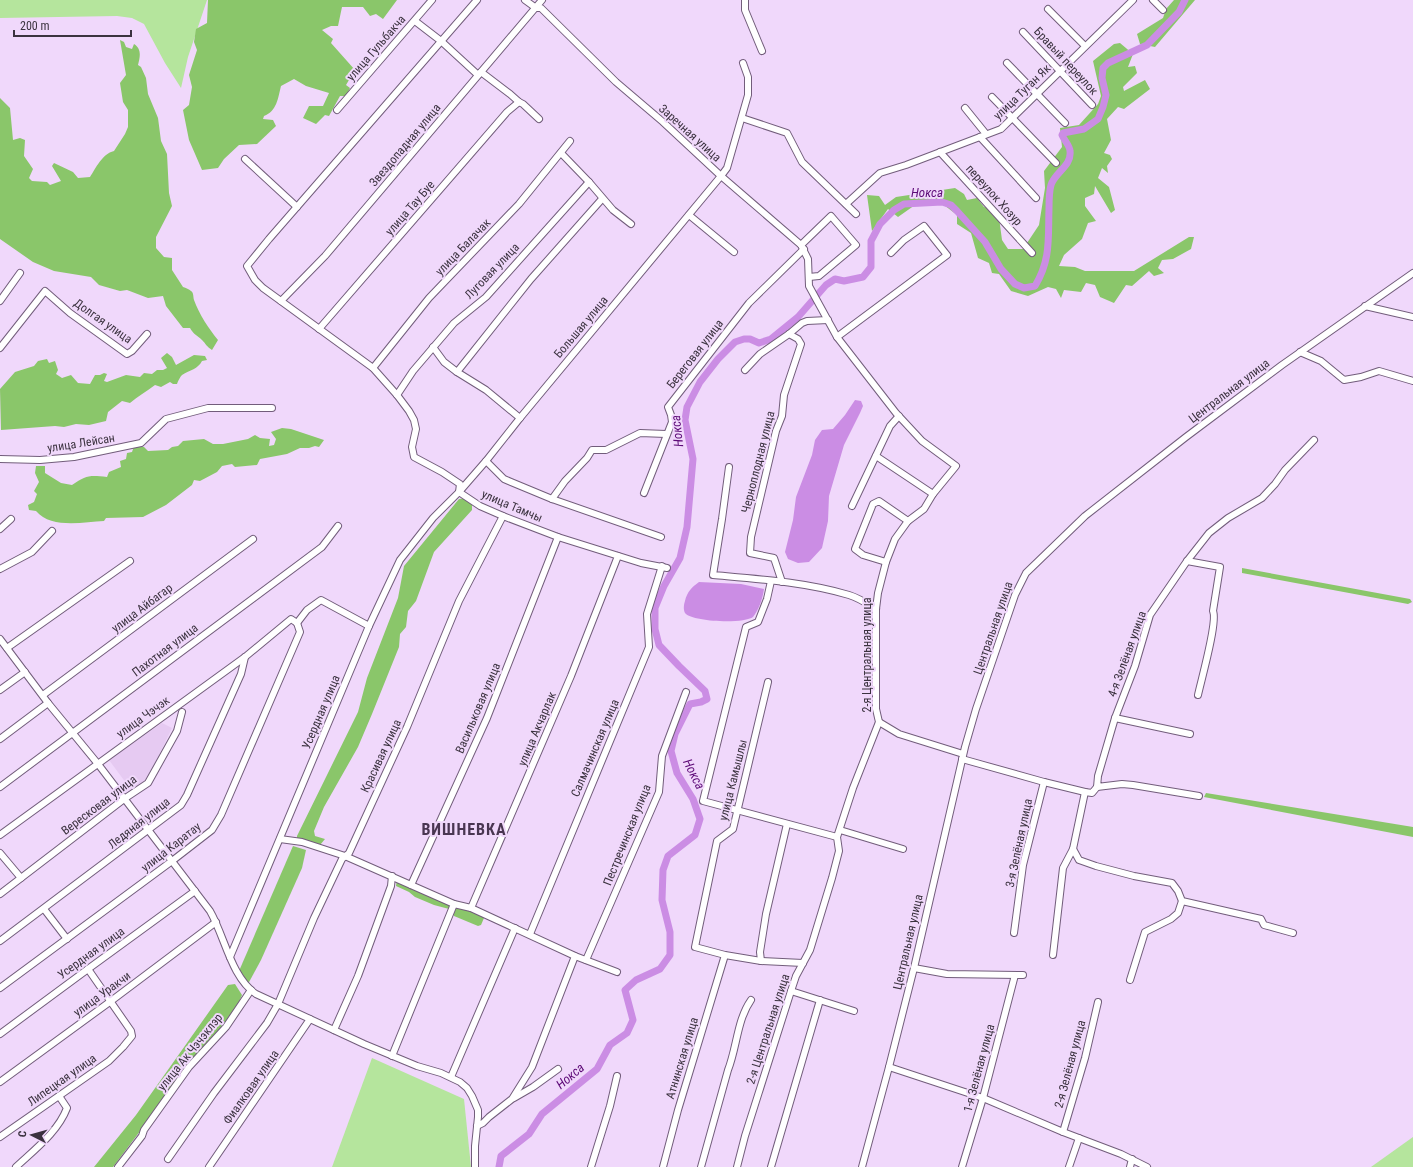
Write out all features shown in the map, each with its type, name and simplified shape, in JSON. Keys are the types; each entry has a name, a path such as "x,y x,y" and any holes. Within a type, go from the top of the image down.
{"street":[{"name":"улица Гульбакча","path":"337,110 432,0"},
{"path":"245,159 297,207 477,0"},
{"name":"Заречная улица","path":"525,0 536,8 541,8 616,82 663,122 802,247"},
{"name":"Звездопадная улица","path":"281,301 324,256 542,0"},
{"path":"745,0 745,10 762,51"},
{"name":"улица Туган Як","path":"846,204 880,173 1001,129 1132,0"},
{"path":"1153,0 1162,10"},
{"path":"1048,9 1085,46"},
{"path":"415,21 480,74 523,104 539,119"},
{"name":"Бравый переулок","path":"1023,32 1092,106"},
{"name":"Большая улица","path":"459,492 722,176 727,168 748,95 748,77 743,63"},
{"path":"1007,63 1065,123"},
{"path":"992,97 1056,163"},
{"name":"улица Тау Буе","path":"319,329 507,112 519,102"},
{"path":"965,108 986,134"},
{"path":"742,118 787,133 802,162 856,214"},
{"path":"980,137 1036,198"},
{"name":"улица Балачак","path":"372,368 429,298 520,204 570,142"},
{"name":"переулок Хозур","path":"940,152 1032,253"},
{"path":"561,153 602,199 631,224"},
{"name":"Луговая улица","path":"396,395 413,371 454,323 486,297 588,182"},
{"path":"457,372 531,279 602,199"},
{"name":"улица Тамчы","path":"297,207 247,266 263,288 372,368 410,411 416,428 412,447 414,457 442,472 460,484 459,492 480,506 558,537 641,563 664,567"},
{"path":"689,215 734,252"},
{"name":"Береговая улица","path":"644,493 672,422 668,407 749,303 831,216 856,245 820,276 808,277"},
{"path":"837,337 947,255 924,226 904,240 891,253"},
{"path":"802,247 808,258 808,277"},
{"path":"0,301 20,273"},
{"name":"Центральная улица","path":"862,1167 914,968 962,757 976,709 1015,595 1026,573 1074,526 1112,494 1217,413 1300,352 1413,273"},
{"name":"2-я Центральная улица","path":"737,1167 745,1136 796,976 810,950 832,878 839,851 837,837 853,788 879,722 876,709 876,609 878,593 886,562 895,538 908,521 924,509 933,494 956,466 922,441 899,416 837,337 809,286 808,277"},
{"name":"Долгая улица","path":"0,348 45,291 70,313 127,354 132,351 147,334"},
{"path":"1365,306 1413,317"},
{"path":"745,370 760,354 802,323 826,318"},
{"name":"Черноплодная улица","path":"782,582 774,558 750,553 751,537 776,431 782,416 784,395 801,344 798,339 789,334"},
{"path":"433,347 444,362 486,390 520,418"},
{"path":"1300,352 1321,361 1344,380 1361,377 1379,371 1413,381"},
{"name":"улица Лейсан","path":"0,460 40,460 74,457 140,443 166,419 208,408 272,408"},
{"path":"852,506 890,426 899,416"},
{"path":"552,499 565,481 587,458 592,450 606,450 640,433 666,434"},
{"name":"4-я Зелёная улица","path":"1097,787 1098,776 1115,718 1136,666 1150,615 1187,561 1209,533 1228,518 1262,498 1285,470 1314,440"},
{"path":"876,456 933,494"},
{"path":"486,461 504,479 552,499 661,537"},
{"path":"729,467 713,575 782,582 850,595 876,609"},
{"name":"Усердная улица","path":"230,957 370,626 400,560 433,518 459,492"},
{"path":"886,562 862,555 855,549 873,504 879,501 908,521"},
{"name":"Красивая улица","path":"278,1004 314,918 342,859 349,852 407,727 459,601 503,516"},
{"path":"0,529 11,519"},
{"name":"Пахотная улица","path":"0,787 322,547 338,526"},
{"path":"0,569 32,552 52,531"},
{"name":"Васильковая улица","path":"411,885 487,718 558,537"},
{"name":"улица Айбагар","path":"43,695 253,539"},
{"name":"улица Акчарлак","path":"471,908 571,676 618,556"},
{"path":"130,561 4,644 48,703 98,764 148,831 196,891 216,922 230,957 243,981 251,990 310,1019 392,1056 451,1077 467,1088 478,1110 474,1146 476,1167"},
{"path":"1187,561 1220,567 1213,611 1215,615 1214,621 1198,695"},
{"name":"Салмачинская улица","path":"530,934 649,647 647,614 664,567"},
{"path":"771,581 767,599 758,622 746,627 703,801 837,837"},
{"path":"297,622 307,610 321,600 370,626"},
{"name":"улица Чэчэк","path":"0,834 245,657 291,619 297,622"},
{"name":"улица Каратау","path":"0,988 212,830 222,815 300,632 297,622"},
{"name":"Ледяная улица","path":"0,941 181,805 187,795 241,674 245,657"},
{"path":"0,690 25,672"},
{"name":"улица Камышлы","path":"725,955 695,948 717,841 733,829 768,682"},
{"name":"Пестречинская улица","path":"586,960 659,792 662,756 686,692"},
{"path":"0,739 48,703"},
{"name":"Вересковая улица","path":"0,894 124,799 148,783 177,731 182,712"},
{"path":"1115,718 1190,734"},
{"path":"879,722 900,734 962,757 1044,782 1085,792 1092,793 1097,787 1122,784 1199,796"},
{"name":"3-я Зелёная улица","path":"1014,933 1023,865 1044,782"},
{"path":"1053,955 1063,868 1073,849 1085,792"},
{"path":"760,961 766,914 787,824"},
{"path":"840,830 903,848"},
{"path":"280,838 302,842 346,856 454,904 471,908 575,956 617,972"},
{"path":"1073,849 1079,860 1134,876 1172,883 1178,891 1182,901 1178,913 1171,919 1145,932 1130,980"},
{"path":"0,853 21,878"},
{"path":"334,1030 358,976 391,886 392,876"},
{"name":"Усердная улица","path":"0,1034 88,968 196,891"},
{"path":"1182,901 1261,919 1264,926 1293,933"},
{"path":"392,1056 454,904"},
{"path":"44,909 67,939"},
{"name":"улица Уракчи","path":"0,1082 216,922"},
{"path":"451,1077 515,928"},
{"path":"725,955 760,961 804,963"},
{"name":"Атнинская улица","path":"663,1167 679,1108 725,955"},
{"path":"512,1099 532,1067 575,956"},
{"path":"88,968 111,1001"},
{"path":"914,968 947,974 1023,975"},
{"name":"1-я Зелёная улица","path":"962,1167 983,1098 1016,975"},
{"name":"улица Ак Чэчэклэр","path":"118,1167 142,1136 144,1130 189,1067 226,1027 251,990"},
{"path":"791,992 854,1011"},
{"path":"701,1167 728,1070 734,1056 742,1019 751,1000"},
{"path":"771,1167 820,1000"},
{"name":"Липецкая улица","path":"0,1137 109,1061 132,1036 131,1031 111,1001"},
{"name":"2-я Зелёная улица","path":"1063,1132 1085,1058 1098,1002"},
{"path":"168,1159 214,1093 266,1023 278,1004"},
{"name":"Фиалковая улица","path":"209,1167 310,1019"},
{"path":"889,1067 983,1098 1063,1132 1121,1154 1147,1167"},
{"path":"477,1126 483,1123 512,1099 533,1087 558,1069"},
{"path":"591,1167 610,1106 616,1076"},
{"path":"16,1167 46,1138 63,1118 67,1108 59,1096"},
{"path":"1069,1167 1079,1138"},
{"path":"1130,1167 1132,1159"}],"shaded area":[{"path":"855,400 861,401 863,406 844,445 829,496 828,521 822,548 809,562 798,563 788,559 785,552 793,520 796,497 812,455 815,440 822,430 833,429"},
{"path":"699,582 741,584 764,589 763,596 757,611 753,617 748,619 740,621 718,621 697,618 685,613 684,604 688,592"},
{"path":"162,723 172,728 148,778 132,791 109,760"}],"green space":[{"path":"0,0 207,0 188,57 181,88 165,63 144,24 132,18 117,16 0,18"},
{"path":"208,0 397,0 383,19 376,14 370,16 363,7 342,7 338,26 331,26 322,30 333,39 331,43 355,70 346,85 350,88 346,96 340,96 329,116 325,115 316,124 303,118 309,106 323,106 329,93 306,86 294,79 281,86 278,99 272,111 264,116 263,119 273,120 276,126 257,144 239,145 224,159 218,168 202,170 189,140 183,110 189,105 192,87 189,75 197,50 194,42 196,29 207,23"},
{"path":"1174,0 1195,0 1155,47 1140,44 1137,34 1163,18 1166,9"},
{"path":"120,40 124,42 126,47 132,49 134,44 138,48 140,56 138,65 141,67 146,78 148,94 158,118 161,141 167,154 169,193 172,206 156,237 156,248 164,257 172,258 172,270 183,287 193,293 194,300 201,316 218,340 212,350 190,328 183,328 166,306 163,296 148,298 127,290 120,291 99,285 91,277 54,271 33,262 0,239 0,98 10,108 13,140 20,138 25,140 24,156 33,169 29,178 32,181 47,182 50,185 61,181 52,166 54,163 73,172 78,178 90,177 103,158 114,151 128,127 128,110 123,102 120,83 126,75"},
{"path":"1120,43 1133,54 1128,67 1135,66 1137,73 1123,87 1124,91 1145,80 1150,89 1124,109 1118,107 1107,119 1111,140 1104,153 1110,155 1112,159 1107,166 1108,173 1102,168 1098,178 1109,187 1115,210 1111,213 1095,186 1094,194 1085,198 1085,206 1096,221 1088,223 1082,239 1064,255 1059,266 1075,267 1085,271 1134,271 1189,237 1194,237 1191,249 1173,259 1162,260 1158,268 1164,273 1154,276 1149,271 1132,286 1126,285 1114,303 1100,297 1095,285 1086,283 1081,292 1064,290 1061,298 1056,289 1048,287 1028,296 1011,291 999,274 992,273 989,263 978,258 971,233 957,224 957,215 944,205 915,205 898,217 888,209 872,231 867,195 879,196 885,205 896,197 955,188 964,194 967,200 977,198 984,207 998,210 1002,240 1008,249 1023,249 1039,225 1045,188 1044,171 1062,147 1060,128 1079,125 1098,104 1101,96 1093,61 1114,44"},
{"path":"167,353 172,357 176,365 194,355 205,356 207,360 202,361 196,368 182,375 177,384 170,382 161,387 155,385 130,403 122,401 108,412 106,421 89,425 76,424 64,427 55,426 1,430 0,389 15,372 34,366 38,361 47,359 49,363 55,361 58,370 56,374 62,378 71,375 78,383 90,384 95,375 104,373 107,374 104,381 107,382 126,375 140,377 144,373 152,374 157,370 163,370 167,368 161,358"},
{"path":"282,428 291,429 324,440 319,447 315,446 300,448 287,454 260,459 257,465 235,467 232,464 222,466 217,472 200,481 194,480 192,485 166,505 143,517 106,518 104,521 68,523 50,520 42,517 36,511 29,510 28,505 34,502 37,494 34,491 39,482 35,473 36,466 45,466 45,473 61,483 72,485 88,476 107,477 109,472 121,467 120,461 126,459 127,453 132,452 134,446 144,447 148,451 168,450 172,447 178,446 183,441 204,439 213,444 223,444 248,439 255,435 260,438 270,439 269,446 274,445 276,439 271,432"},
{"path":"466,498 472,502 472,510 434,552 416,601 408,611 406,627 400,634 399,647 358,747 324,807 314,831 315,836 325,839 320,845 297,842 297,836 358,712 367,678 398,598 404,566 459,499"},
{"path":"1242,568 1410,599 1412,602 1408,604 1242,573"},
{"path":"1206,793 1413,827 1413,837 1204,797"},
{"path":"293,846 306,850 302,868 261,960 248,984 239,971"},
{"path":"397,879 451,906 449,909 434,905 415,897 409,892 396,886"},
{"path":"460,905 482,915 484,918 481,925 478,926 454,916 452,912 455,906"},
{"path":"235,984 242,995 239,1002 211,1042 180,1074 156,1110 113,1167 94,1167 136,1115 228,985"},
{"path":"372,1058 464,1099 471,1167 332,1167"},
{"path":"1413,1137 1413,1167 1371,1167"}],"waterway":[{"name":"Нокса","path":"499,1167 501,1156 529,1134 542,1114 597,1069 610,1045 627,1033 633,1020 625,990 636,980 660,969 670,955 670,932 662,900 663,870 668,856 695,835 700,819 693,799 677,773 671,751 675,734 690,704 707,699 705,691 659,645 655,629 655,608 664,586 680,558 687,527 693,459 685,420 687,407 700,382 718,359 735,342 750,339 759,343 771,339 798,317 826,285 835,279 844,281 863,277 871,267 871,241 880,224 894,210 904,204 942,202 951,205 985,242 1001,269 1015,284 1024,288 1035,286 1044,267 1048,249 1049,197 1051,185 1053,180 1066,165 1070,156 1070,149 1062,135 1063,133 1084,129 1098,119 1106,95 1102,78 1103,68 1108,63 1147,45 1179,12 1185,0"}],"district":[{"name":"ВИШНЕВКА","path":"464,829"}]}
